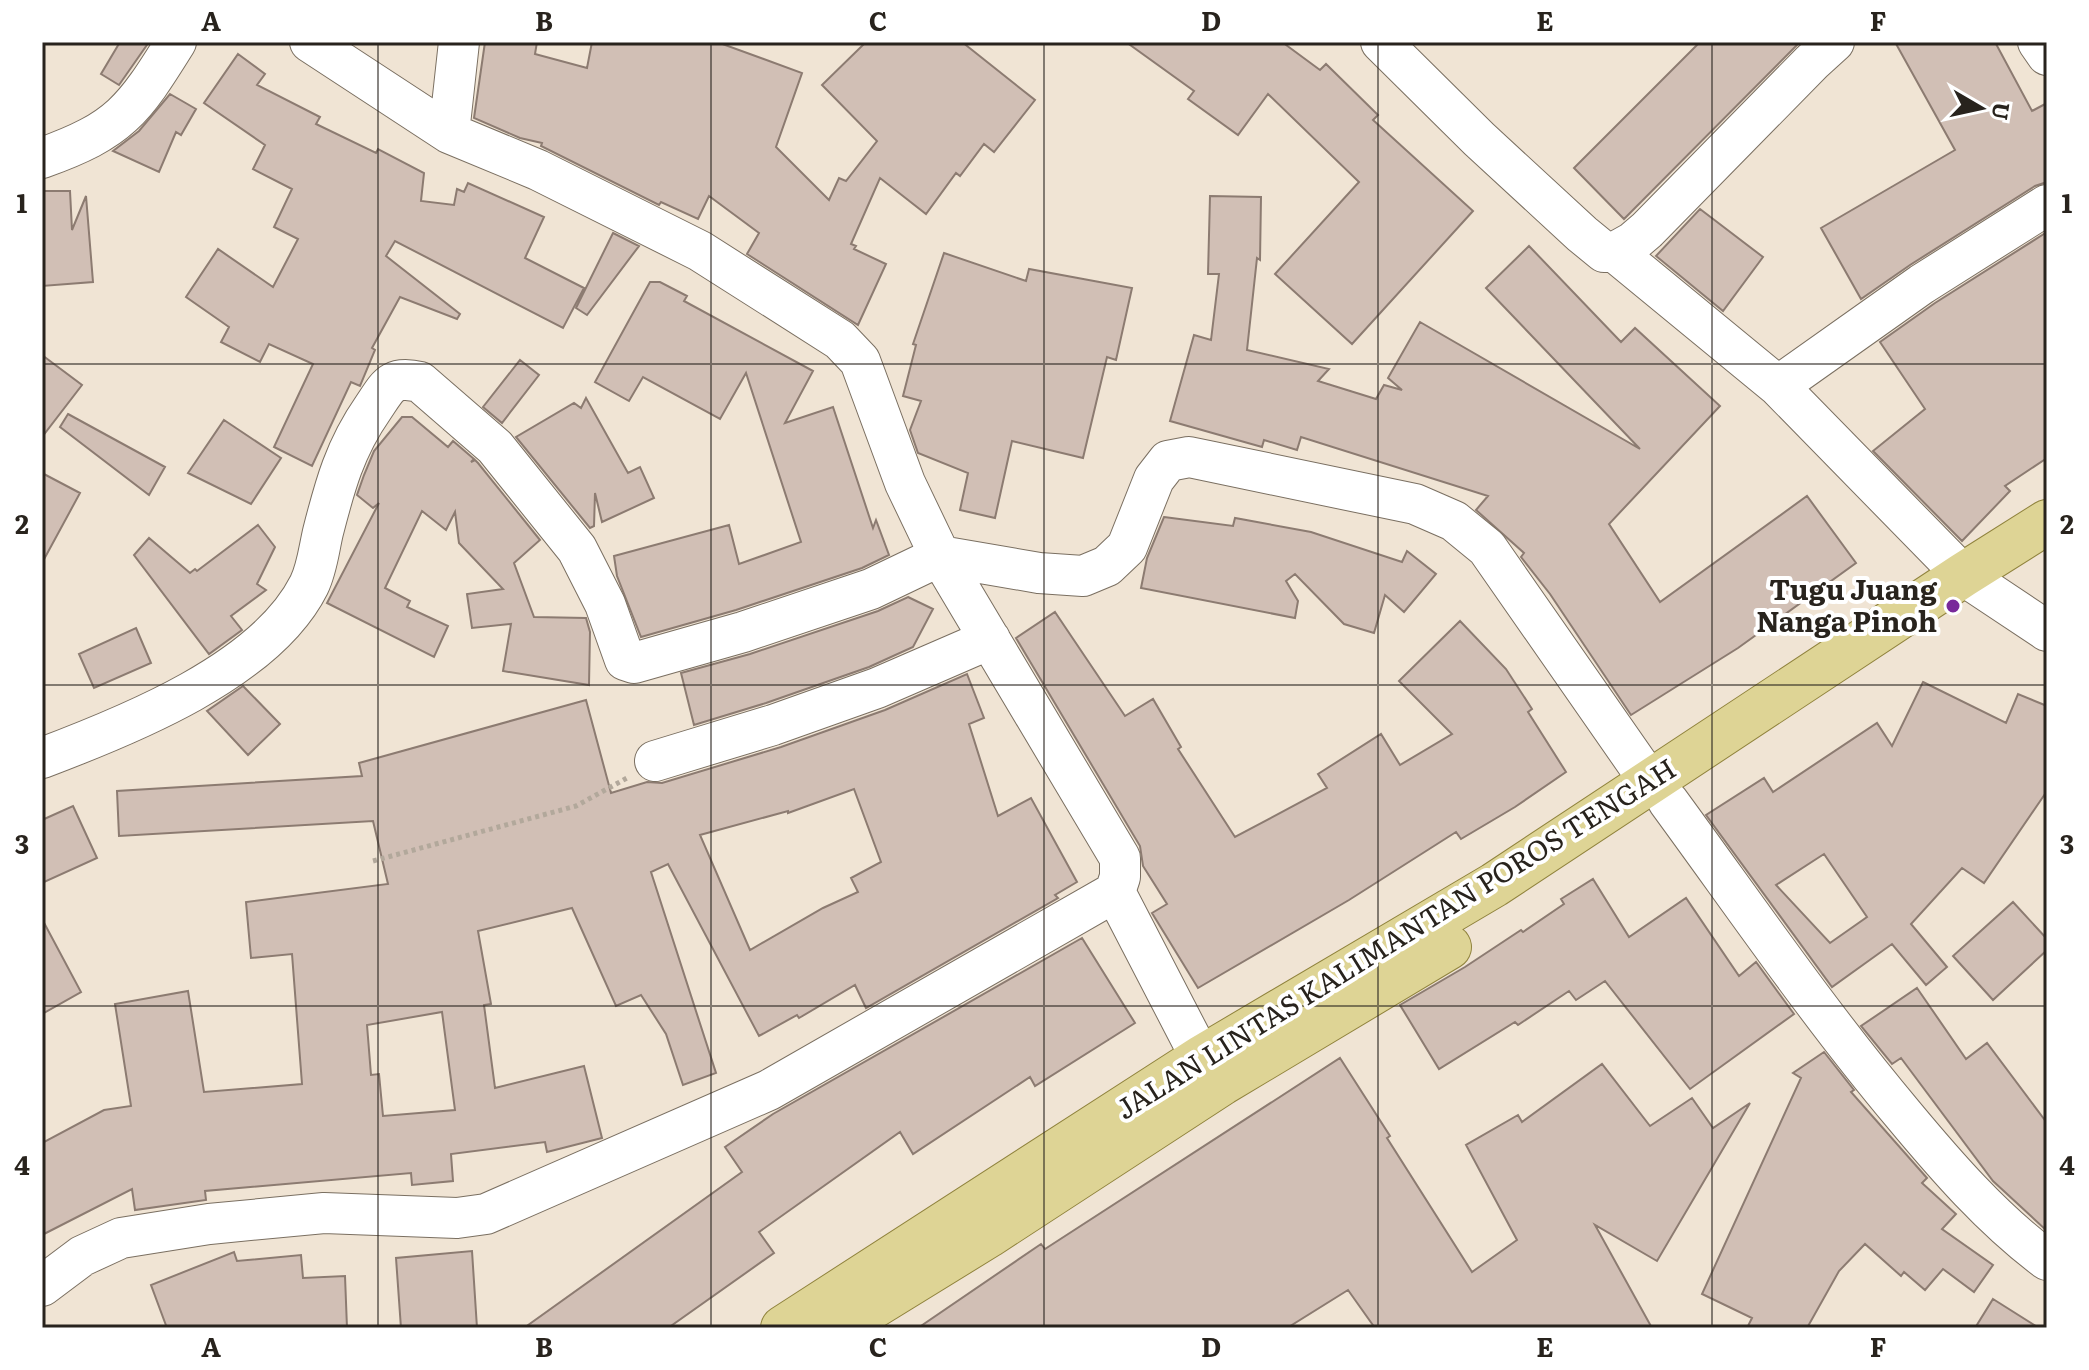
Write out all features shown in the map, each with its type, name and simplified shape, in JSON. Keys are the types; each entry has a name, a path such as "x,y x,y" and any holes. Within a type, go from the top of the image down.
{"main road":[{"name":"JALAN LINTAS KALIMANTAN POROS TENGAH","path":"783,1328 1201,1058 1494,885 1659,792 1976,584 2047,522"},
{"name":"JALAN LINTAS KALIMANTAN POROS TENGAH","path":"1976,584 2047,556"},
{"name":"JALAN LINTAS KALIMANTAN POROS TENGAH","path":"838,1328 989,1235 1222,1083 1505,912 1659,792"}],"street":[{"path":"42,158 80,144 111,127 145,92 176,42"},
{"path":"44,1278 121,1238 209,1224 324,1213 457,1218 486,1214 769,1090 1115,892 1120,877 1120,858 940,556 905,483 860,361 840,340 700,251 538,170 449,133 310,42"},
{"path":"449,133 459,42"},
{"path":"1381,42 1479,139 1604,252 1615,252 1647,230 1834,42"},
{"path":"2038,42 2047,55"},
{"path":"1778,386 1922,284 2047,205"},
{"path":"1615,252 1778,386 1976,584 2047,631"},
{"path":"42,758 168,706 211,681 259,644 295,609 310,582 339,470 355,434 390,383 404,378 420,382 495,447 545,506 577,549 605,604 625,660 634,663 743,632 871,589 940,556 1039,573 1083,576 1107,566 1127,547 1154,479 1168,461 1189,457 1415,504 1454,521 1487,548 1659,792 1846,1047 1999,1221 2047,1260"},
{"path":"655,761 773,725 862,693 990,639"},
{"path":"1115,892 1201,1058"}],"path":[{"path":"373,861 576,806 655,761"}],"building":[{"path":"120,42 149,42 119,85 101,74"},
{"path":"485,42 537,42 535,54 587,68 592,42 717,42 802,73 776,147 829,200 839,178 846,181 877,141 822,85 866,42 962,42 1035,100 994,152 984,144 960,176 956,173 926,214 880,178 851,244 856,246 854,249 886,264 858,325 747,254 759,233 709,196 698,219 661,202 659,205 541,146 542,143 520,138 474,118"},
{"path":"1126,42 1282,42 1320,70 1326,64 1378,115 1373,120 1473,211 1352,344 1275,274 1359,182 1268,94 1238,135 1188,99 1194,91"},
{"path":"1700,42 1800,42 1624,219 1574,168"},
{"path":"1895,42 1995,42 2032,111 2047,103 2047,182 2035,186 1861,299 1821,228 1955,150"},
{"path":"238,54 265,74 257,85 320,117 316,124 376,153 378,149 424,173 421,201 454,205 457,189 464,192 468,183 544,217 525,258 584,288 563,328 395,241 386,256 460,314 457,319 400,297 372,348 375,350 360,386 351,382 312,466 274,447 313,364 269,344 260,362 221,342 229,327 186,297 218,249 273,287 298,239 274,227 292,189 253,169 265,145 204,103"},
{"path":"170,94 196,109 181,135 176,132 159,172 113,151 139,131"},
{"path":"42,191 70,191 72,230 86,196 93,282 42,286"},
{"path":"1210,196 1261,197 1260,260 1257,258 1247,350 1329,369 1318,381 1376,399 1384,385 1402,390 1388,378 1420,322 1640,449 1486,288 1529,246 1621,342 1635,328 1720,406 1609,524 1660,602 1807,496 1856,563 1738,648 1631,715 1550,594 1521,557 1524,553 1476,510 1488,496 1301,437 1297,450 1264,440 1262,447 1170,421 1194,335 1211,340 1219,274 1208,274"},
{"path":"1700,209 1763,257 1723,311 1656,256"},
{"path":"2047,232 2047,458 2005,486 2010,491 1962,541 1873,451 1925,409 1880,342"},
{"path":"613,233 639,246 587,315 576,308"},
{"path":"944,253 1026,281 1029,269 1132,288 1116,360 1107,357 1083,458 1012,441 995,518 960,510 968,473 918,453 910,430 921,401 903,396 916,345 913,344"},
{"path":"650,282 660,282 687,296 684,301 813,371 785,423 833,407 873,528 876,520 889,555 862,568 736,610 641,637 617,576 614,556 729,525 739,564 801,542 746,373 720,419 643,377 629,401 595,382"},
{"path":"42,355 82,385 42,437"},
{"path":"520,360 539,375 502,423 483,407"},
{"path":"586,398 628,473 640,467 654,498 602,522 595,493 594,526 590,528 516,437 574,403 581,408"},
{"path":"68,414 165,467 149,495 60,427"},
{"path":"402,417 412,417 448,447 453,441 474,459 471,462 475,460 478,463 540,540 514,563 534,617 586,618 590,632 589,685 503,671 511,624 472,628 467,594 503,589 459,543 455,512 446,530 422,511 385,588 410,601 407,607 448,626 434,657 327,603 379,503 373,508 357,495 364,475 374,451"},
{"path":"224,420 281,458 251,504 188,473"},
{"path":"42,473 80,493 42,563"},
{"path":"1164,517 1233,526 1235,518 1311,532 1402,562 1407,551 1436,574 1404,612 1385,595 1374,633 1344,624 1295,574 1286,581 1298,601 1295,618 1141,588 1147,558"},
{"path":"258,525 275,547 257,584 266,590 231,616 242,630 209,654 134,555 149,538 190,573 195,569 197,571"},
{"path":"908,597 933,609 913,647 869,667 694,725 681,673 750,654 878,611"},
{"path":"1055,612 1125,716 1153,699 1181,747 1178,749 1235,837 1327,788 1318,774 1381,734 1400,765 1452,734 1399,681 1460,621 1506,669 1532,709 1528,712 1566,772 1461,839 1456,832 1349,900 1198,988 1152,913 1167,904 1143,866 1140,846 1016,638"},
{"path":"136,628 151,663 94,688 79,654"},
{"path":"967,674 984,718 969,724 998,816 1031,798 1077,882 1055,895 1058,898 866,1008 855,985 799,1018 797,1015 759,1036 668,864 651,872 716,1073 683,1085 666,1034 641,995 616,1006 572,908 478,931 491,1004 484,1005 495,1088 584,1066 602,1138 547,1152 545,1142 451,1154 453,1181 412,1185 411,1173 205,1191 206,1200 135,1210 132,1189 42,1235 42,1143 104,1110 131,1106 115,1004 188,991 204,1092 302,1084 292,954 251,958 246,902 388,884 373,821 119,836 117,791 362,776 359,763 586,700 611,793 647,782 662,783 781,747 885,710","holes":["854,789 881,862 851,878 858,892 823,908 750,950 700,835 788,813","442,1012 455,1110 383,1116 379,1074 371,1075 367,1025"]},
{"path":"1923,682 2006,723 2018,694 2047,706 2047,791 1984,883 1962,868 1911,924 1947,967 1926,985 1892,944 1832,987 1706,815 1764,778 1773,792 1877,723 1892,746","holes":["1824,854 1867,917 1830,943 1776,885"]},
{"path":"243,686 280,724 248,755 207,711"},
{"path":"73,806 97,858 42,883 42,820"},
{"path":"1593,879 1629,937 1686,898 1739,976 1756,962 1794,1014 1690,1089 1605,981 1576,1000 1569,991 1518,1025 1515,1022 1439,1069 1400,1005 1521,930 1523,932 1564,904 1561,899"},
{"path":"2013,902 2047,939 2047,950 1993,1000 1953,956"},
{"path":"42,919 81,992 42,1014"},
{"path":"1082,938 1135,1023 1035,1086 1030,1077 913,1154 900,1132 759,1232 774,1253 668,1328 524,1328 742,1172 725,1147 773,1114"},
{"path":"1917,988 1966,1059 1987,1043 2047,1123 2047,1231 1993,1181 1901,1058 1892,1064 1861,1026"},
{"path":"1824,1052 1854,1090 1851,1092 1927,1178 1922,1183 1956,1214 1942,1229 1993,1265 1974,1292 1943,1269 1925,1290 1904,1272 1901,1276 1865,1244 1839,1271 1807,1328 1747,1328 1752,1318 1702,1294 1801,1078 1793,1073"},
{"path":"1340,1058 1472,1272 1517,1240 1466,1145 1518,1115 1522,1122 1602,1064 1650,1126 1692,1098 1713,1128 1750,1103 1657,1261 1595,1225 1652,1328 1375,1328 1348,1290 1287,1328 918,1328 1041,1244 1045,1249"},
{"path":"472,1251 477,1328 401,1328 396,1258"},
{"path":"234,1252 237,1261 301,1255 303,1278 345,1276 347,1328 167,1328 151,1285"},
{"path":"1993,1299 2039,1328 1975,1328"}],"place":[{"name":"Tugu Juang Nanga Pinoh","path":"1953,606"}]}
